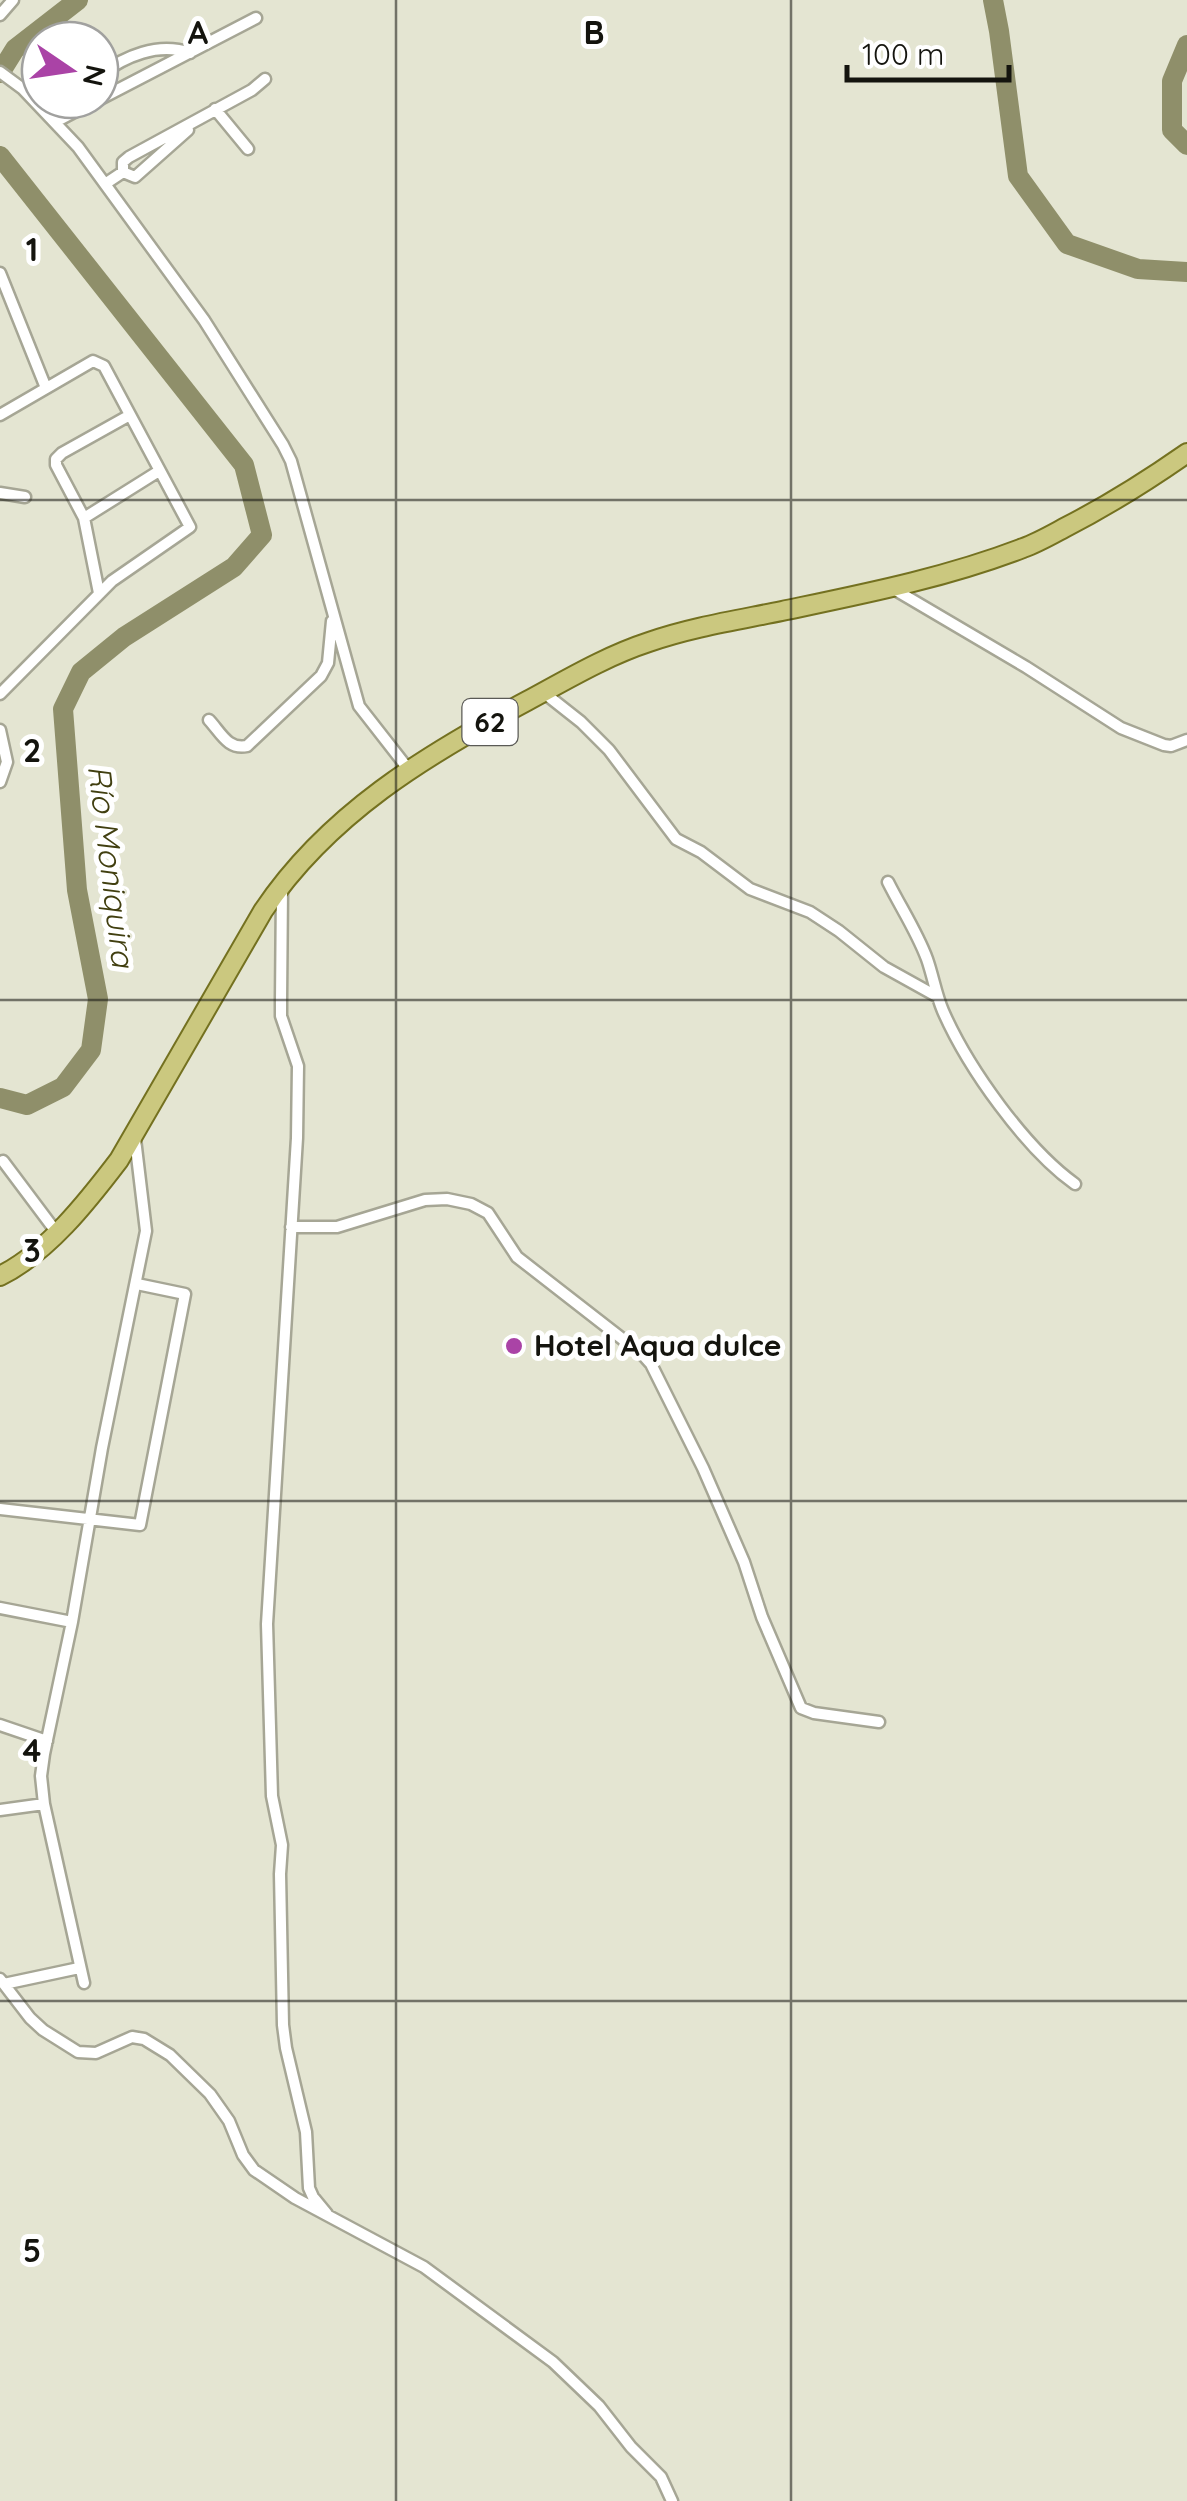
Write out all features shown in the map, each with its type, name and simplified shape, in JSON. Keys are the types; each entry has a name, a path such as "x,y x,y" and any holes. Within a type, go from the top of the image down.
{"main road":[{"name":"62","path":"0,1276 45,1244 96,1190 119,1160 282,883 369,797 542,692 600,662 648,642 891,588 1028,546 1131,490 1187,453"}],"street":[{"path":"0,15 13,0"},
{"path":"120,88 256,18"},
{"path":"120,61 140,53 176,48 190,53"},
{"path":"0,72 78,147 204,320 283,445 291,461 359,706 409,770"},
{"path":"104,184 122,172 123,162 129,157 252,90 265,78"},
{"path":"215,109 248,150"},
{"path":"55,122 59,120"},
{"path":"0,273 46,388"},
{"path":"0,414 93,360 104,366 190,527 112,581 0,694"},
{"path":"99,593 84,518 56,459 130,415"},
{"path":"84,518 160,471"},
{"path":"0,493 25,497"},
{"path":"891,588 1122,728 1164,745 1187,740"},
{"path":"209,720 229,744 236,748 246,746 321,676 328,663 333,613"},
{"path":"542,692 582,722 609,750 676,840 702,852 750,890 810,912 897,976 938,997"},
{"path":"0,730 7,762 0,782"},
{"path":"888,882 926,956 944,1015 989,1089 1054,1169 1074,1184"},
{"path":"282,883 282,1016 298,1074 268,1624 270,1757 272,1796 282,1845 282,2025 305,2124 309,2188 327,2214"},
{"path":"84,1982 41,1776 146,1231 135,1133"},
{"path":"3,1161 57,1233"},
{"path":"292,1228 337,1227 408,1204 437,1199 471,1204 488,1213 517,1257 651,1364 728,1523 801,1708 879,1722"},
{"path":"0,1509 140,1525 185,1294 136,1284"},
{"path":"0,1608 72,1622"},
{"path":"0,1725 47,1741"},
{"path":"0,1810 44,1804"},
{"path":"79,1968 2,1981 30,2018 78,2052 96,2053 132,2038 144,2039 170,2054 210,2094 254,2170 295,2198 424,2267 553,2362 599,2406 660,2476 672,2501"}],"waterway":[{"name":"Río Moniquira","path":"0,73 15,49 78,0"},
{"name":"Río Moniquira","path":"993,0 1018,176 1067,244 1138,269 1187,272"},
{"name":"Río Moniquira","path":"1187,45 1172,81 1172,130 1187,145"},
{"name":"Río Moniquira","path":"0,156 244,465 262,535 234,567 124,637 81,672 63,709 77,890 98,999 91,1050 63,1087 27,1105 0,1098"}],"place":[{"name":"Hotel Aqua dulce","path":"514,1346"}]}
